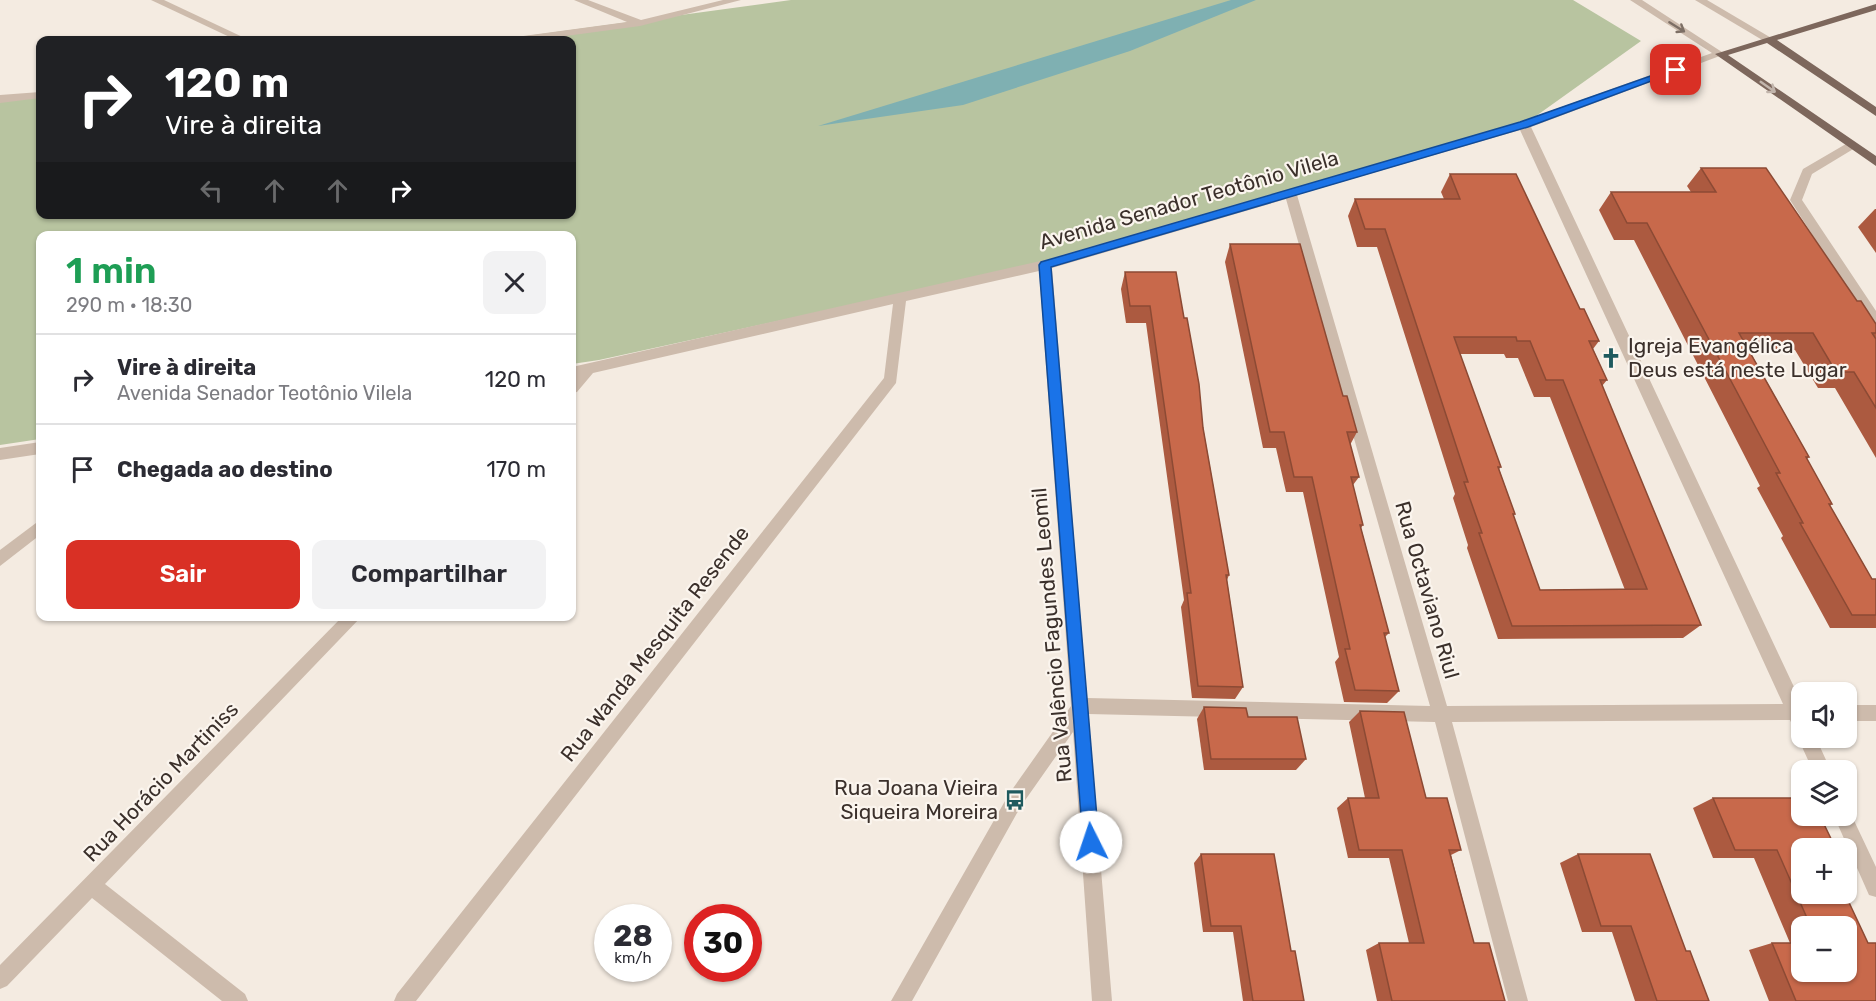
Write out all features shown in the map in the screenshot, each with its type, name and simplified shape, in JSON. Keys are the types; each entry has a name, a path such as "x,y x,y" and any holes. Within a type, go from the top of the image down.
{"main road":[{"name":"Avenida Senador Teotônio Vilela","path":"1720,54 1876,7"},
{"path":"1768,39 1876,112"},
{"path":"1720,54 1876,162"}],"street":[{"path":"156,0 235,36"},
{"path":"579,0 640,23"},
{"path":"545,36 640,23 736,0"},
{"path":"1635,0 1720,54"},
{"path":"1700,0 1768,39"},
{"name":"Avenida Senador Teotônio Vilela","path":"576,371 1045,265 1524,125 1720,54"},
{"path":"0,99 36,95"},
{"path":"1524,125 1791,700"},
{"path":"1851,145 1807,172 1796,200 1876,322"},
{"name":"Rua Octaviano Riul","path":"1290,192 1441,714 1518,1001"},
{"name":"Rua Valêncio Fagundes Leomil","path":"1045,265 1081,706 1102,1001"},
{"name":"Rua Wanda Mesquita Resende","path":"404,1001 891,379 900,297"},
{"path":"576,383 588,369"},
{"path":"0,454 36,449"},
{"path":"0,559 36,529"},
{"name":"Rua Horácio Martiniss","path":"0,979 349,621"},
{"path":"902,1001 1015,800 1081,706 1441,714 1791,717"},
{"path":"1857,713 1876,713"},
{"path":"1848,826 1876,888"},
{"path":"92,886 238,1001"}],"green space":[{"path":"791,0 1573,0 1641,41 1529,121 1044,263 576,363 576,231 36,231 36,440 0,445 0,101 36,96 36,219 576,219 576,36 526,36"}],"water":[{"path":"1231,0 1256,0 1130,51 963,105 818,126"}],"building":[{"path":"1701,168 1766,168 1857,301 1861,301 1876,324 1876,333 1872,333 1876,339 1876,408 1854,372 1836,372 1813,333 1739,333 1809,457 1806,457 1832,504 1829,504 1872,579 1876,579 1876,615 1852,615 1800,523 1803,523 1776,473 1780,473 1647,223 1627,223 1611,192 1716,192"},
{"path":"1450,174 1516,174 1580,309 1584,309 1599,341 1589,341 1607,380 1600,380 1701,625 1512,626 1479,533 1482,533 1464,482 1468,482 1385,229 1365,229 1355,199 1460,199","holes":["1454,337 1516,337 1517,341 1530,341 1546,380 1563,380 1647,589 1540,590 1498,467 1501,467"]},
{"path":"1230,244 1300,244 1343,396 1347,396 1357,432 1347,432 1359,477 1351,477 1363,525 1360,525 1389,633 1384,633 1399,691 1355,690 1345,649 1350,649 1312,477 1294,477 1284,432 1270,432"},
{"path":"1125,272 1176,272 1199,384 1203,428 1229,575 1226,575 1243,687 1198,686 1187,593 1191,593 1150,306 1130,306"},
{"path":"1204,707 1246,708 1248,717 1297,717 1306,759 1211,759"},
{"path":"1360,711 1404,712 1426,798 1447,798 1461,850 1449,850 1474,943 1489,943 1505,1001 1392,1001 1379,943 1424,943 1402,850 1359,850 1348,798 1379,798"},
{"path":"1713,798 1791,798 1791,826 1825,826 1831,838 1791,838 1791,882 1777,850 1735,850"},
{"path":"1201,854 1274,854 1291,951 1295,951 1304,1001 1253,1001 1241,926 1211,926"},
{"path":"1578,854 1650,854 1686,951 1690,951 1709,1001 1657,1001 1631,926 1601,926"},
{"path":"1801,904 1850,904 1855,916 1806,916"},
{"path":"1857,920 1868,943 1876,943 1876,1001 1796,1001 1772,943 1791,943 1791,982 1857,982"}],"place":[{"name":"Igreja Evangélica Deus está neste Lugar","path":"1611,358"},
{"name":"Rua Joana Vieira Siqueira Moreira","path":"1015,800"}],"route":[{"path":"1091,842 1045,265 1524,125 1676,70"}]}
